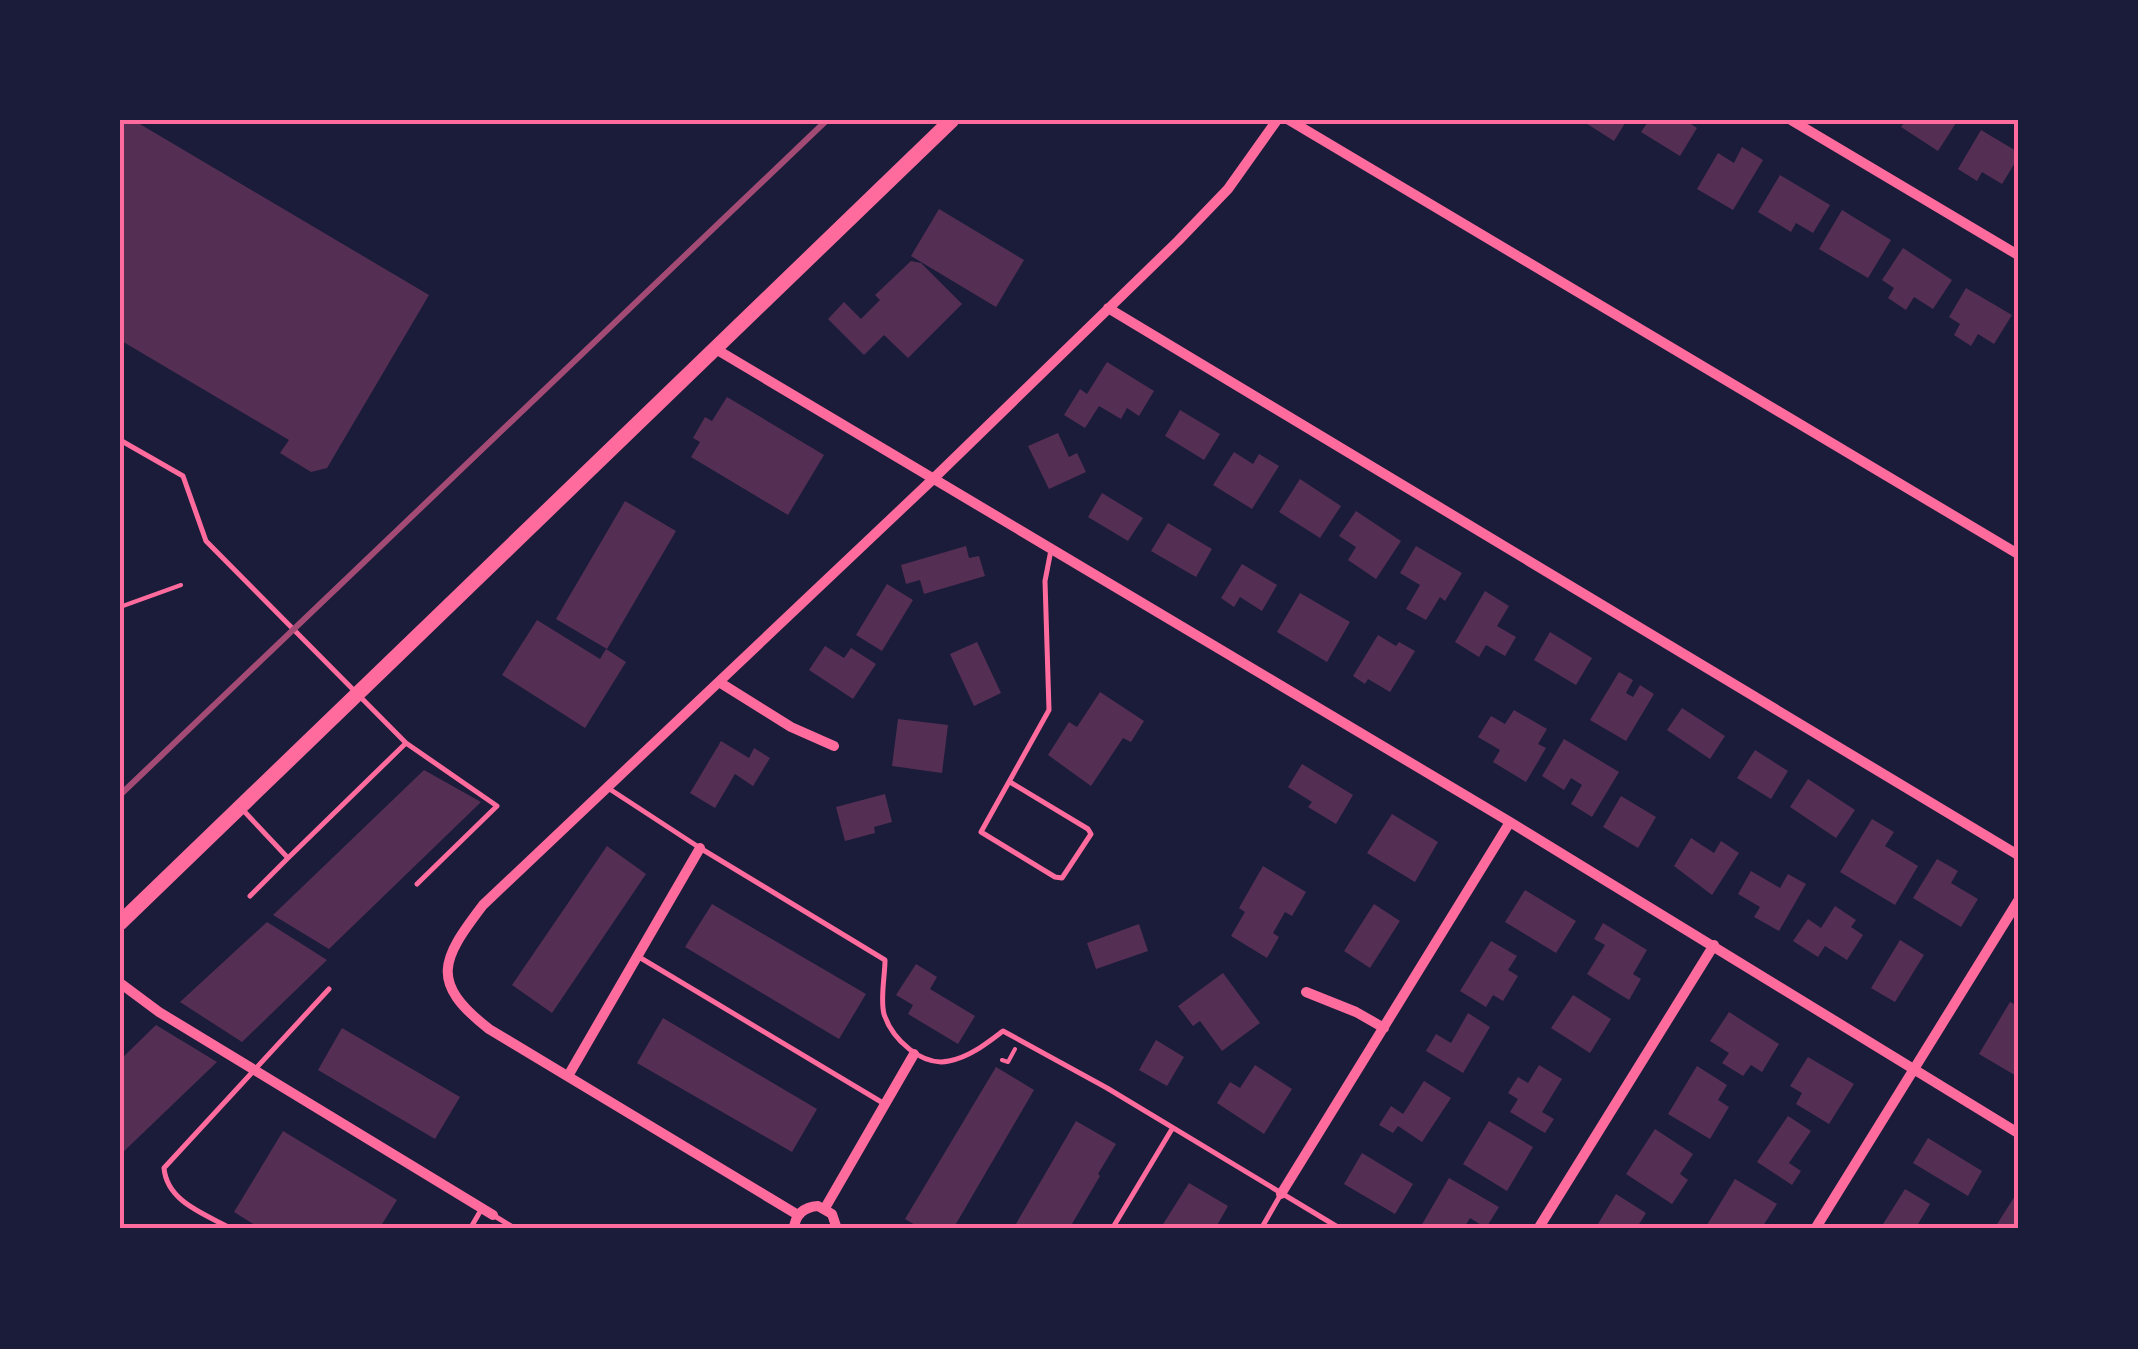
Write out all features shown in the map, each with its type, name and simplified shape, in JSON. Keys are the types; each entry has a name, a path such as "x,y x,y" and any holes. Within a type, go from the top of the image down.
{"main road":[{"path":"120,923 952,120"}],"street":[{"path":"798,1215 489,1029 463,1008 446,978 452,946 483,905 932,480 1228,189 1277,120"},
{"path":"1290,120 2018,554"},
{"path":"1791,120 2018,255"},
{"path":"1108,308 2018,855"},
{"path":"714,348 1510,822 2018,1133"},
{"path":"719,682 792,727 834,746"},
{"path":"1281,1194 1510,822"},
{"path":"568,1076 700,848"},
{"path":"1816,1229 2018,901"},
{"path":"1538,1229 1714,946"},
{"path":"120,983 159,1012 487,1212"},
{"path":"1306,992 1384,1028"},
{"path":"825,1208 914,1054"},
{"path":"794,1229 798,1215 810,1207 825,1208 836,1221 837,1229"}],"lane":[{"path":"120,440 183,476 206,541 406,743 497,806 417,884"},
{"path":"1010,782 1088,829 1090,834 1062,878 1055,878 981,832 1049,710 1045,581 1051,550"},
{"path":"250,896 406,743"},
{"path":"608,788 885,960 883,1012 894,1035 914,1054 945,1062 978,1050 1004,1031 1341,1229"},
{"path":"240,806 288,858"},
{"path":"637,956 885,1104"},
{"path":"232,1229 174,1196 165,1181 164,1168 329,989"},
{"path":"1112,1229 1173,1128"},
{"path":"1261,1229 1281,1194"},
{"path":"470,1229 487,1212 516,1229"}],"path":[{"path":"120,607 181,585"}],"building":[{"path":"120,120 133,120 429,295 327,468 311,472 280,453 289,440 120,340"},
{"path":"1581,120 1627,120 1614,141"},
{"path":"1649,120 1685,120 1697,128 1680,156 1641,132"},
{"path":"1906,120 1956,123 1938,151 1901,127"},
{"path":"1981,130 2018,152 2002,184 1982,172 1977,181 1958,169"},
{"path":"1742,147 1763,160 1733,210 1697,189 1718,153 1734,163"},
{"path":"1780,175 1830,205 1813,233 1796,223 1791,232 1758,212"},
{"path":"939,209 1024,260 996,307 911,256"},
{"path":"1842,210 1891,240 1868,278 1819,249"},
{"path":"1903,248 1952,280 1933,309 1914,297 1906,310 1888,298 1894,288 1882,280"},
{"path":"911,261 921,263 962,304 908,358 884,335 864,355 828,319 844,302 861,319 880,300 875,295"},
{"path":"1966,288 2012,315 1994,344 1978,334 1971,346 1954,335 1960,324 1949,317"},
{"path":"1107,362 1154,391 1139,416 1127,408 1121,419 1099,406 1085,428 1064,415 1080,389 1087,394"},
{"path":"727,397 824,455 788,515 691,457 700,442 693,438 705,417 712,421"},
{"path":"1180,410 1220,434 1204,460 1165,436"},
{"path":"1058,433 1069,457 1077,453 1086,472 1049,489 1028,446"},
{"path":"1234,452 1253,464 1259,454 1279,466 1252,509 1213,485"},
{"path":"1300,479 1341,506 1320,538 1279,512"},
{"path":"1102,493 1143,518 1128,541 1088,517"},
{"path":"625,501 676,531 607,649 556,619"},
{"path":"1356,511 1401,541 1376,579 1348,560 1356,547 1339,536"},
{"path":"1168,523 1212,549 1196,577 1151,551"},
{"path":"966,546 969,558 979,556 985,576 924,594 920,580 906,584 901,565"},
{"path":"1416,546 1462,573 1445,601 1440,597 1426,620 1406,609 1420,585 1400,573"},
{"path":"1242,564 1277,585 1262,611 1240,597 1234,607 1221,598"},
{"path":"887,584 913,600 882,651 856,635"},
{"path":"1485,591 1509,606 1497,626 1516,637 1505,656 1486,645 1479,657 1455,642"},
{"path":"1300,593 1350,622 1327,662 1277,632"},
{"path":"537,620 600,659 606,649 626,662 585,728 502,675"},
{"path":"1550,632 1592,658 1576,685 1534,660"},
{"path":"1378,635 1415,651 1390,692 1368,679 1365,684 1353,676"},
{"path":"977,642 1001,693 974,706 950,654"},
{"path":"825,646 844,658 851,648 876,664 853,699 809,670"},
{"path":"1619,672 1633,680 1626,693 1633,697 1640,685 1654,694 1626,741 1590,720"},
{"path":"1100,692 1144,721 1131,742 1123,738 1091,786 1048,755 1069,722 1077,727"},
{"path":"1682,708 1725,736 1710,759 1667,730"},
{"path":"1514,710 1547,729 1538,744 1546,748 1526,782 1493,762 1500,750 1478,737 1491,716 1505,724"},
{"path":"898,719 948,725 942,773 892,766"},
{"path":"1564,739 1619,772 1592,817 1571,804 1582,785 1571,778 1564,790 1542,776"},
{"path":"721,741 749,758 754,748 770,758 753,786 735,774 715,808 690,793"},
{"path":"1755,750 1788,771 1771,799 1737,778"},
{"path":"1302,764 1353,795 1336,824 1308,807 1312,802 1288,787"},
{"path":"424,770 481,802 329,949 273,915"},
{"path":"1808,779 1855,810 1836,838 1790,807"},
{"path":"885,794 892,822 874,827 875,833 845,841 836,807"},
{"path":"1621,796 1656,817 1638,848 1603,827"},
{"path":"1392,814 1438,842 1415,882 1367,853"},
{"path":"1872,819 1894,832 1885,846 1918,866 1895,905 1840,872"},
{"path":"1691,838 1714,853 1721,841 1739,853 1712,895 1674,866"},
{"path":"607,846 646,874 552,1013 512,985"},
{"path":"1937,859 1958,871 1951,883 1978,899 1961,927 1913,898"},
{"path":"1263,866 1306,892 1292,916 1285,912 1273,933 1279,937 1267,958 1231,936 1245,912 1239,908"},
{"path":"1751,871 1780,888 1788,874 1806,884 1779,931 1754,917 1760,907 1738,894"},
{"path":"1525,890 1576,921 1556,953 1505,922"},
{"path":"712,904 866,994 839,1039 685,947"},
{"path":"1374,904 1400,921 1370,968 1344,951"},
{"path":"1835,906 1856,920 1851,927 1863,935 1847,960 1825,946 1818,957 1793,941 1808,919 1821,928"},
{"path":"267,922 327,960 242,1042 180,1002"},
{"path":"1603,923 1647,950 1633,974 1641,979 1629,1000 1587,974 1605,945 1594,939"},
{"path":"1139,924 1148,951 1096,969 1087,943"},
{"path":"1900,940 1924,955 1895,1002 1871,988"},
{"path":"1491,941 1517,956 1508,970 1518,976 1503,1001 1493,995 1486,1007 1460,991"},
{"path":"916,964 937,977 930,989 975,1016 958,1044 908,1014 913,1005 896,995"},
{"path":"1223,973 1260,1023 1222,1051 1200,1021 1193,1026 1178,1006"},
{"path":"1573,995 1611,1019 1590,1053 1551,1028"},
{"path":"2010,1002 2018,1006 2018,1077 1979,1054"},
{"path":"1729,1012 1779,1044 1762,1072 1751,1065 1743,1076 1722,1063 1729,1053 1710,1041"},
{"path":"1468,1013 1490,1027 1463,1073 1426,1051 1436,1034 1451,1043"},
{"path":"663,1018 817,1109 792,1152 637,1063"},
{"path":"156,1025 217,1062 120,1155 120,1060"},
{"path":"342,1028 460,1097 435,1139 318,1070"},
{"path":"1156,1040 1184,1057 1167,1086 1139,1070"},
{"path":"1808,1057 1854,1084 1829,1124 1796,1104 1802,1093 1790,1086"},
{"path":"1255,1065 1292,1089 1264,1134 1217,1103 1230,1082 1240,1088"},
{"path":"1539,1065 1562,1079 1542,1112 1554,1119 1545,1133 1510,1112 1518,1099 1508,1093 1518,1077 1528,1083"},
{"path":"1697,1066 1727,1085 1718,1100 1729,1107 1710,1139 1668,1114"},
{"path":"996,1067 1034,1090 953,1229 922,1229 905,1219"},
{"path":"1424,1081 1451,1098 1422,1142 1398,1126 1393,1133 1379,1125 1391,1106 1403,1114"},
{"path":"1788,1116 1811,1131 1789,1163 1801,1171 1792,1185 1757,1162"},
{"path":"1076,1121 1116,1144 1100,1176 1069,1229 1013,1229"},
{"path":"1489,1121 1533,1147 1507,1191 1463,1164"},
{"path":"1655,1129 1693,1154 1680,1174 1688,1180 1672,1204 1626,1174"},
{"path":"283,1131 397,1200 379,1229 261,1229 234,1212"},
{"path":"1928,1138 1982,1171 1968,1196 1913,1163"},
{"path":"1362,1153 1413,1184 1395,1214 1344,1184"},
{"path":"1449,1178 1499,1207 1486,1228 1470,1218 1463,1229 1421,1226"},
{"path":"1735,1179 1777,1204 1761,1229 1714,1229 1707,1225"},
{"path":"1189,1183 1228,1206 1215,1229 1160,1229"},
{"path":"1905,1189 1930,1204 1915,1229 1880,1229"},
{"path":"2018,1191 2018,1229 1994,1229"},
{"path":"1616,1194 1646,1213 1636,1229 1595,1229"}],"railway":[{"path":"120,795 827,120"}]}
